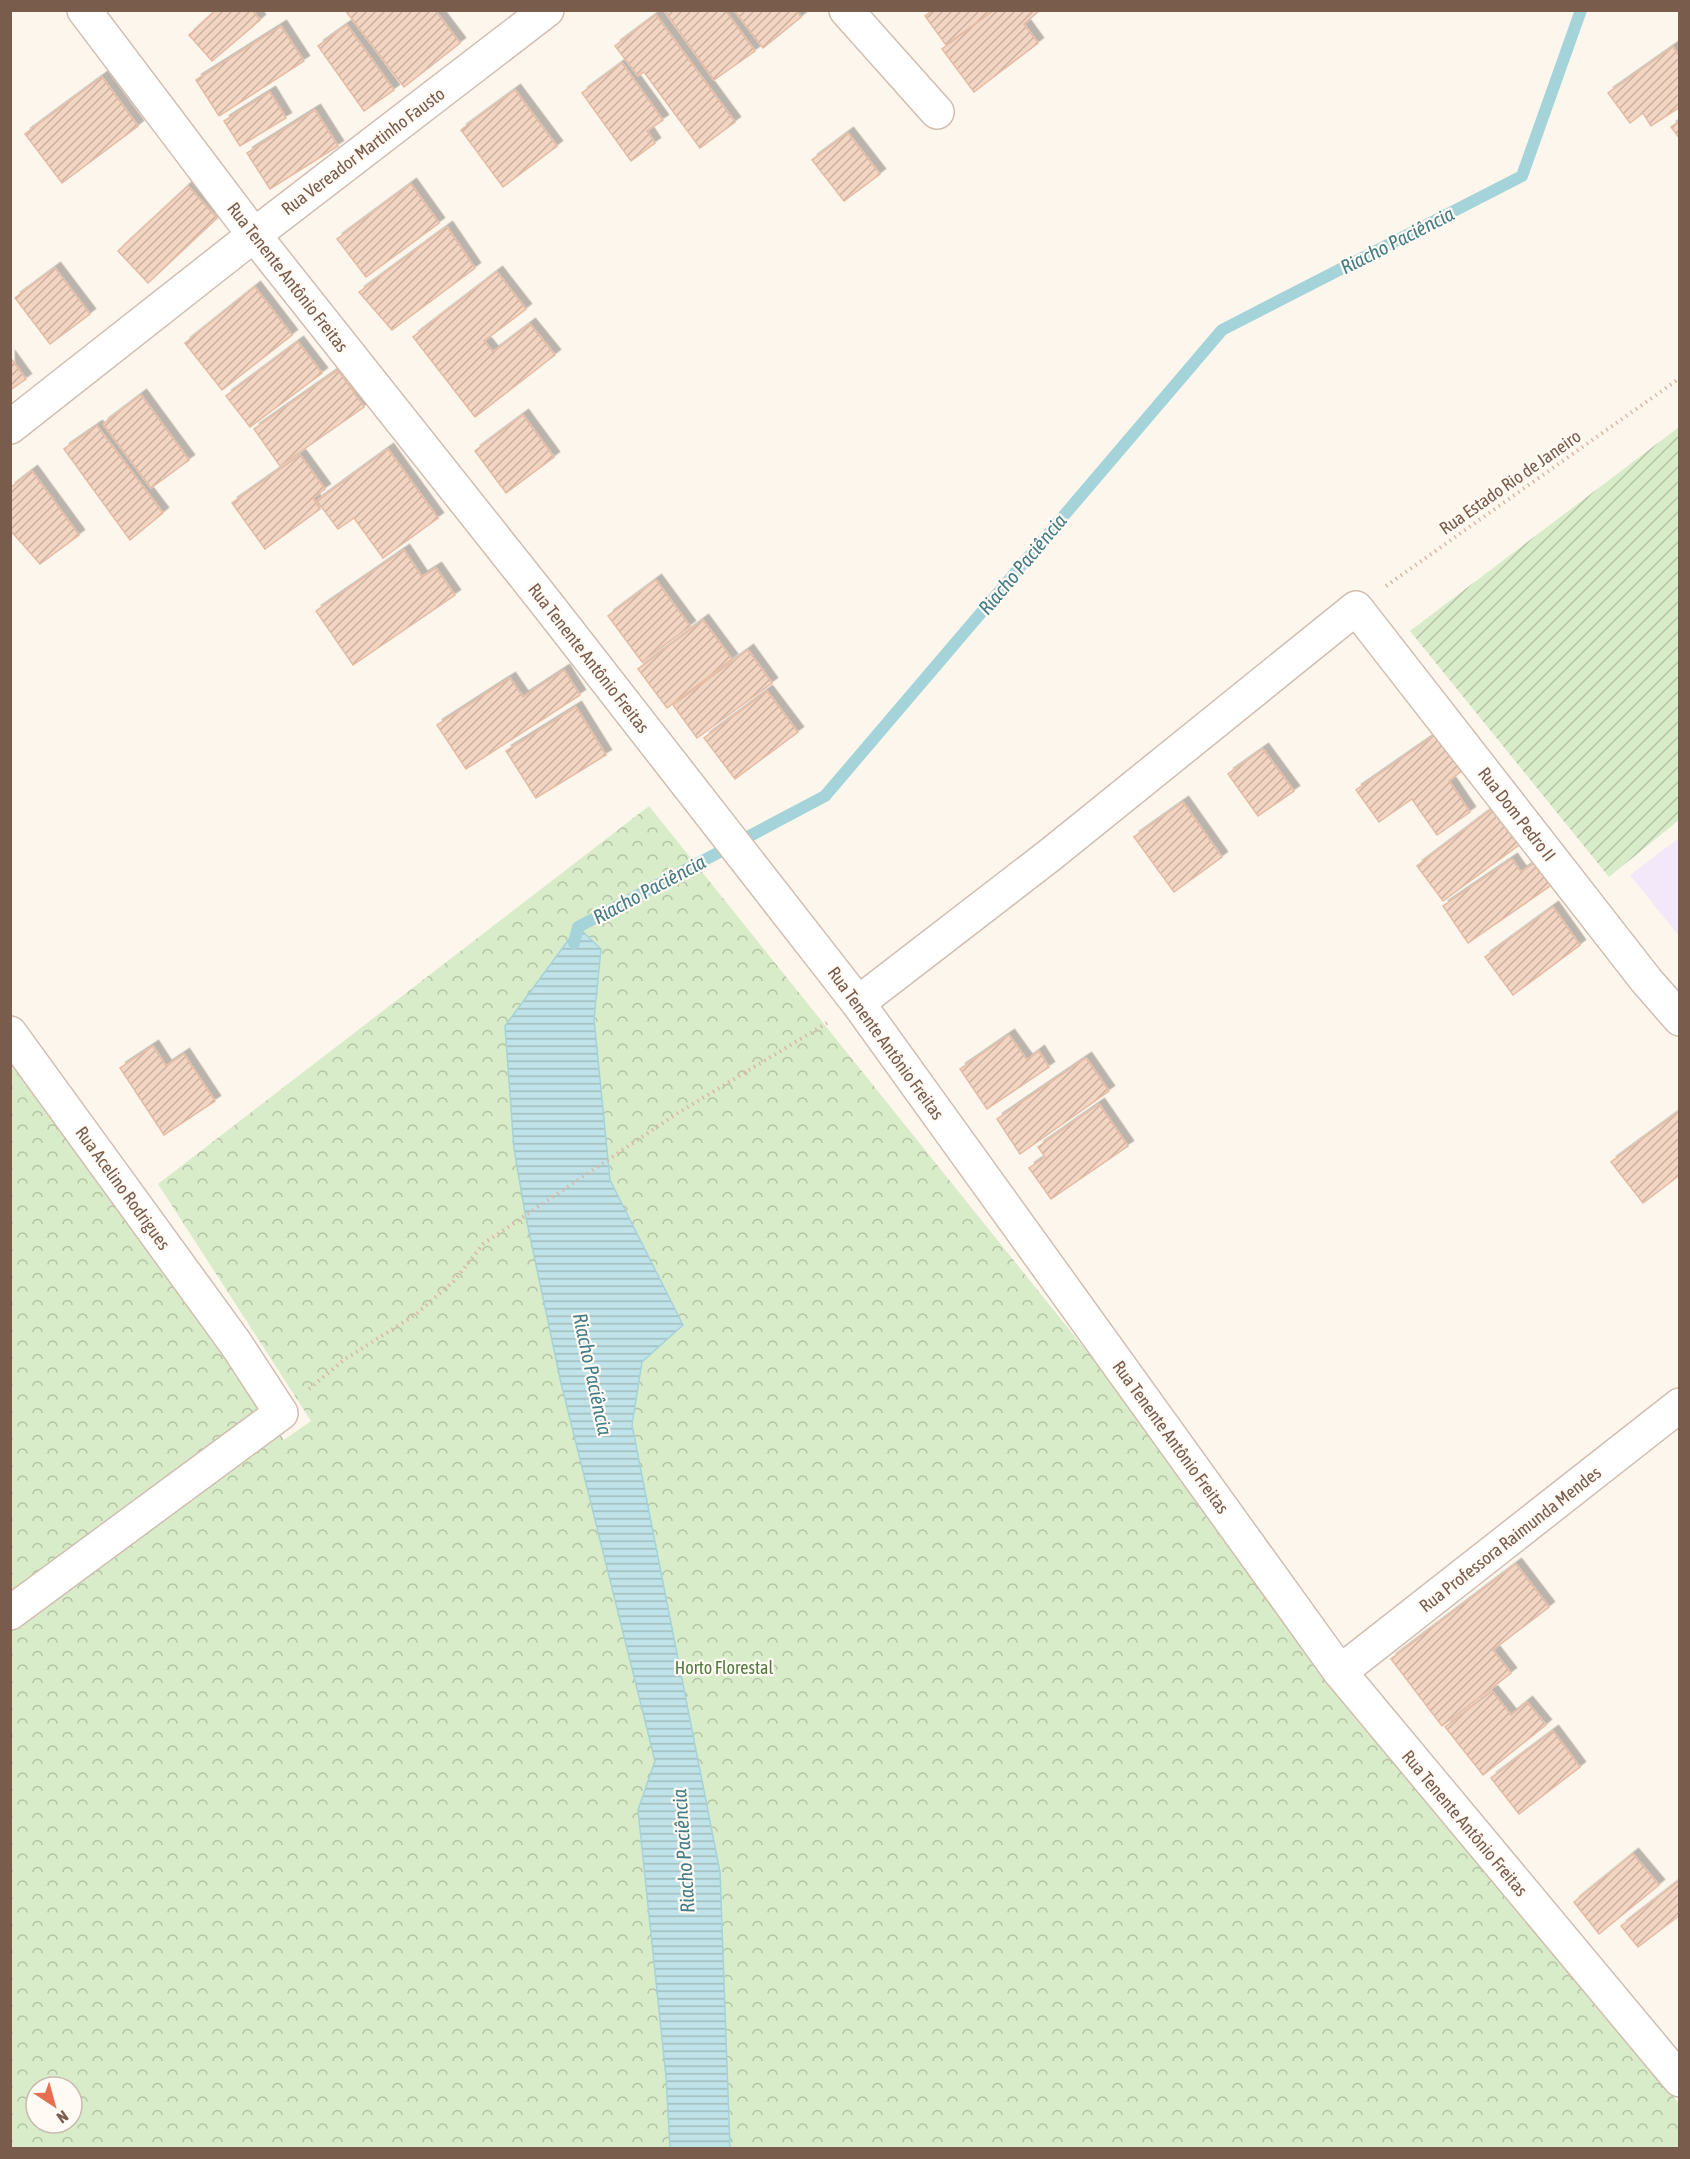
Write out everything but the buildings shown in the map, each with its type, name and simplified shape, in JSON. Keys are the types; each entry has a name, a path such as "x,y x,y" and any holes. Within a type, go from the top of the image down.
{"street":[{"name":"Rua Tenente Antônio Freitas","path":"84,10 254,235 543,599 858,1003 1340,1672 1680,2080"},
{"name":"Rua Vereador Martinho Fausto","path":"10,427 254,235 548,10"},
{"path":"846,10 937,112"},
{"path":"858,1003 1050,855 1356,608"},
{"name":"Rua Dom Pedro II","path":"1356,608 1646,980 1680,1019"},
{"name":"Rua Acelino Rodrigues","path":"10,1033 236,1344 281,1413"},
{"name":"Rua Professora Raimunda Mendes","path":"1340,1672 1680,1405"},
{"path":"10,1613 281,1413"}],"path":[{"name":"Rua Estado Rio de Janeiro","path":"1356,608 1680,378"},
{"path":"281,1413 345,1359 415,1315 454,1281 483,1244 674,1116 858,1003"}],"shaded area":[{"path":"1679,838 1679,936 1630,875"}],"green space":[{"path":"1679,427 1679,820 1609,877 1410,631"},
{"name":"Horto Florestal","path":"649,806 1337,1663 1679,2104 1679,2148 11,2148 10,1042 284,1440 311,1421 158,1184"}],"water":[{"path":"578,927 601,949 594,1019 610,1180 683,1325 642,1362 632,1425 720,1872 730,2148 670,2148 666,2077 638,1810 655,1761 561,1383 525,1213 514,1149 505,1026"}],"waterway":[{"name":"Riacho Paciência","path":"574,943 578,927 825,796 1222,330 1522,176 1581,10"}]}
